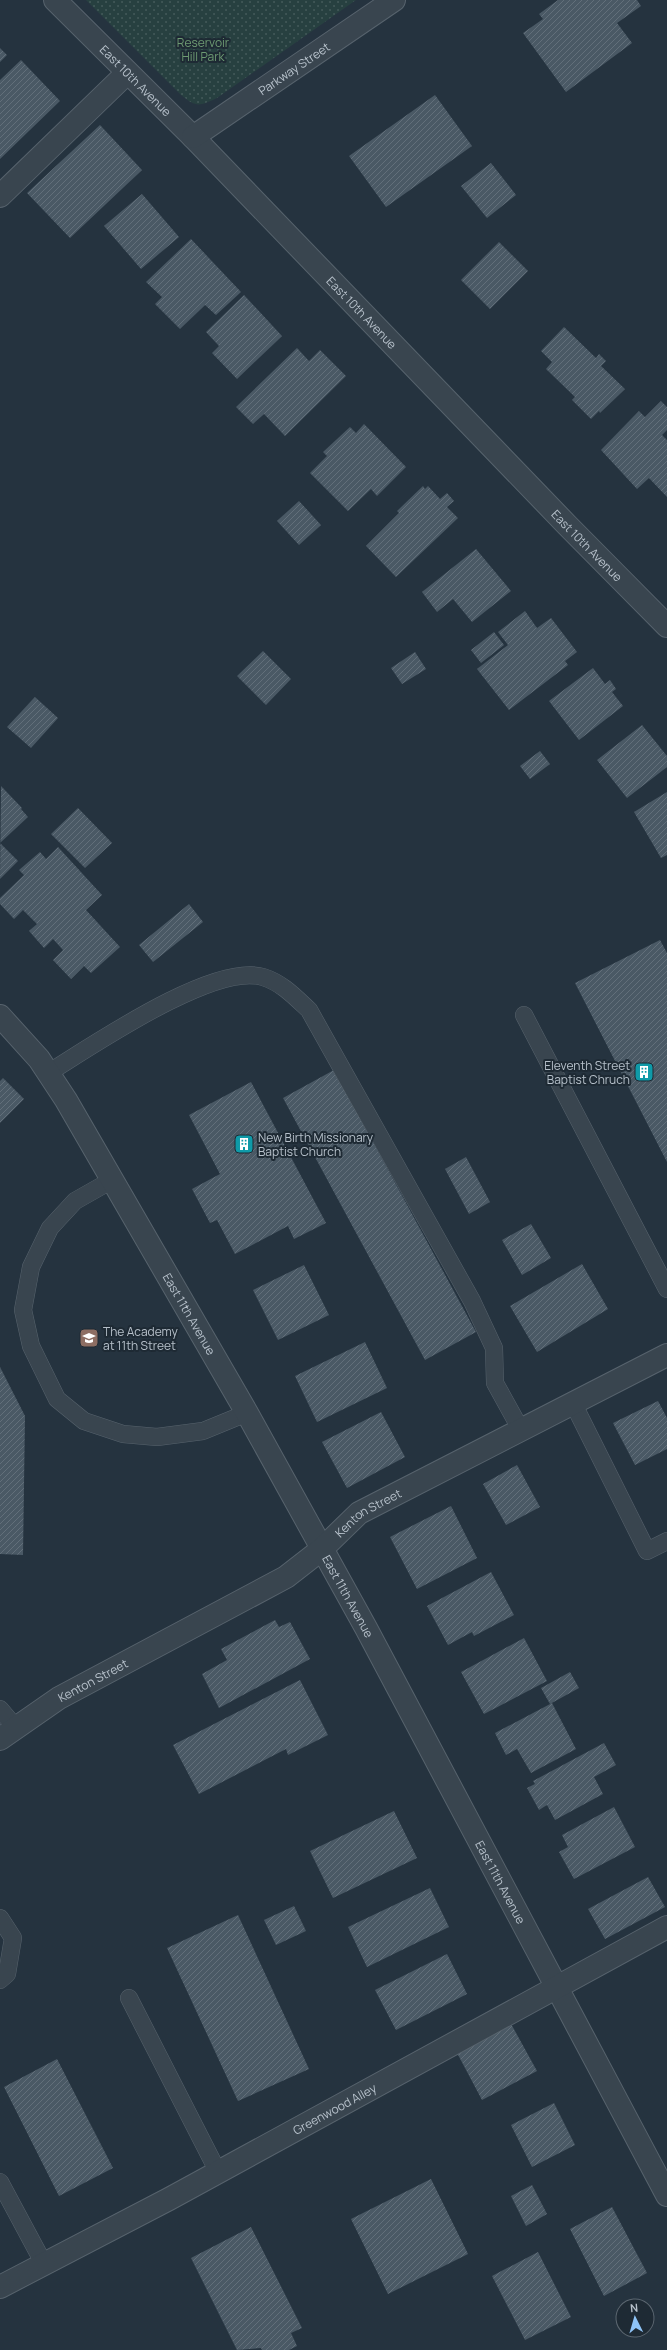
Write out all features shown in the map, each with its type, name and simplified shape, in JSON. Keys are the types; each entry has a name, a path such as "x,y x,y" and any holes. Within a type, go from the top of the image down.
{"street":[{"name":"East 10th Avenue","path":"55,0 193,137 667,626"},
{"name":"Parkway Street","path":"193,137 394,0"},
{"path":"0,196 127,73"},
{"name":"East 11th Avenue","path":"0,1016 38,1059 48,1073 247,1413 322,1549 667,2195"},
{"name":"Kenton Street","path":"8,1734 59,1698 286,1577 322,1549 358,1513 667,1355"},
{"name":"Greenwood Alley","path":"0,2287 218,2172 667,1927"}],"lane":[{"path":"48,1073 182,993 238,975 262,977 286,987 309,1010 472,1301 494,1348 495,1384 521,1430"},
{"path":"524,1015 667,1289"},
{"path":"112,1180 75,1201 50,1228 31,1267 23,1310 31,1346 57,1398 84,1420 123,1434 157,1437 203,1431 247,1413"},
{"path":"573,1403 647,1551 667,1541"},
{"path":"0,1709 8,1734"},
{"path":"0,1918 13,1938 7,1974 0,1980"},
{"path":"129,1998 218,2172"},
{"path":"0,2182 44,2264"}],"green space":[{"name":"Reservoir Hill Park","path":"86,0 356,0 217,98 206,103 195,104 181,95"}],"building":[{"path":"558,0 637,0 641,6 617,23 632,43 566,92 523,33 543,19 539,14"},
{"path":"0,48 7,55 0,62"},
{"path":"21,60 60,101 0,159 0,80"},
{"path":"435,95 472,146 386,207 349,156"},
{"path":"100,125 142,170 70,238 27,193"},
{"path":"491,163 516,195 487,218 461,186"},
{"path":"142,194 179,237 141,269 104,226"},
{"path":"191,239 241,292 216,315 205,305 180,329 155,304 162,297 146,282"},
{"path":"499,242 528,271 490,309 461,280"},
{"path":"244,295 282,336 237,379 212,353 219,346 206,332"},
{"path":"564,327 596,358 599,354 606,361 601,366 625,389 600,413 599,411 591,419 572,400 575,397 546,369 552,362 541,351"},
{"path":"297,348 309,361 320,350 346,376 285,436 264,414 253,424 236,407"},
{"path":"661,401 667,407 667,430 662,435 667,440 667,497 649,478 637,489 601,450 639,411 645,417"},
{"path":"364,424 406,467 377,496 371,489 348,511 310,473 327,456 323,452 350,427 356,433"},
{"path":"423,486 425,489 428,486 440,499 447,493 454,501 447,507 458,518 396,577 366,546 399,513 397,511"},
{"path":"299,501 321,525 299,545 277,521"},
{"path":"476,549 511,591 472,622 453,599 437,612 422,592"},
{"path":"525,611 537,628 551,618 577,652 565,661 568,665 509,710 477,669 508,645 498,632"},
{"path":"494,632 504,645 481,663 471,650"},
{"path":"263,651 291,679 266,705 237,676"},
{"path":"415,652 426,669 402,684 391,668"},
{"path":"593,668 605,684 610,680 616,689 612,692 623,706 579,740 549,701"},
{"path":"35,697 58,718 31,748 7,727"},
{"path":"642,725 667,756 667,767 627,798 597,760"},
{"path":"540,751 550,764 530,779 520,766"},
{"path":"1,786 22,808 21,809 28,817 0,843"},
{"path":"667,792 667,855 661,858 634,812"},
{"path":"78,808 112,843 85,868 51,834"},
{"path":"0,843 18,861 0,879"},
{"path":"58,847 102,895 86,910 120,947 91,973 84,966 71,979 53,960 63,950 53,939 44,948 29,931 37,924 23,910 14,919 0,904 0,898 24,875 19,870 40,852 46,859"},
{"path":"189,904 203,922 153,962 139,945"},
{"name":"Eleventh Street Baptist Chruch","path":"660,940 667,953 667,1162 575,983"},
{"path":"334,1070 476,1332 425,1360 283,1098"},
{"path":"3,1078 24,1099 0,1123 0,1081"},
{"name":"New Birth Missionary Baptist Church","path":"251,1082 326,1223 294,1239 288,1226 235,1254 217,1220 210,1223 192,1189 220,1174 189,1115"},
{"path":"466,1157 490,1202 469,1214 445,1169"},
{"path":"531,1224 551,1258 522,1275 502,1240"},
{"path":"582,1264 608,1309 537,1352 510,1306"},
{"path":"304,1265 329,1315 278,1340 253,1290"},
{"path":"365,1342 387,1388 317,1422 295,1376"},
{"path":"0,1367 25,1416 23,1555 0,1554"},
{"path":"658,1401 667,1418 667,1449 635,1465 613,1423"},
{"path":"381,1412 405,1457 347,1488 322,1442"},
{"path":"517,1465 540,1507 506,1525 483,1484"},
{"path":"451,1506 477,1558 417,1589 390,1537"},
{"path":"491,1572 514,1615 474,1636 472,1632 448,1645 427,1606"},
{"path":"275,1620 279,1627 290,1622 310,1659 219,1708 202,1674 227,1660 221,1649"},
{"path":"524,1638 547,1681 484,1714 461,1672"},
{"path":"570,1672 579,1688 550,1704 541,1688"},
{"path":"300,1680 328,1735 288,1755 286,1749 199,1794 173,1745"},
{"path":"552,1703 576,1749 531,1773 517,1749 506,1755 495,1733"},
{"path":"604,1743 616,1765 594,1777 603,1794 555,1820 547,1805 539,1810 527,1788 535,1784 533,1781"},
{"path":"614,1807 635,1847 574,1879 559,1852 568,1847 562,1835"},
{"path":"394,1811 417,1858 333,1898 310,1851"},
{"path":"648,1877 665,1907 605,1939 588,1909"},
{"path":"430,1888 449,1927 367,1967 348,1927"},
{"path":"294,1906 306,1931 276,1945 264,1920"},
{"path":"238,1915 309,2069 238,2101 167,1948"},
{"path":"447,1954 467,1994 396,2030 375,1990"},
{"path":"510,2022 537,2071 482,2100 456,2051"},
{"path":"57,2059 113,2168 59,2196 4,2087"},
{"path":"554,2103 575,2145 532,2167 511,2125"},
{"path":"431,2179 468,2254 388,2294 351,2219"},
{"path":"532,2185 547,2214 526,2226 511,2196"},
{"path":"612,2207 647,2273 604,2296 570,2229"},
{"path":"251,2227 302,2328 291,2333 297,2346 289,2350 262,2350 261,2348 237,2350 191,2258"},
{"path":"538,2252 571,2317 525,2340 492,2276"}],"place":[{"name":"Eleventh Street Baptist Chruch","path":"644,1072"},
{"name":"New Birth Missionary Baptist Church","path":"244,1144"},
{"name":"The Academy at 11th Street","path":"89,1338"}]}
